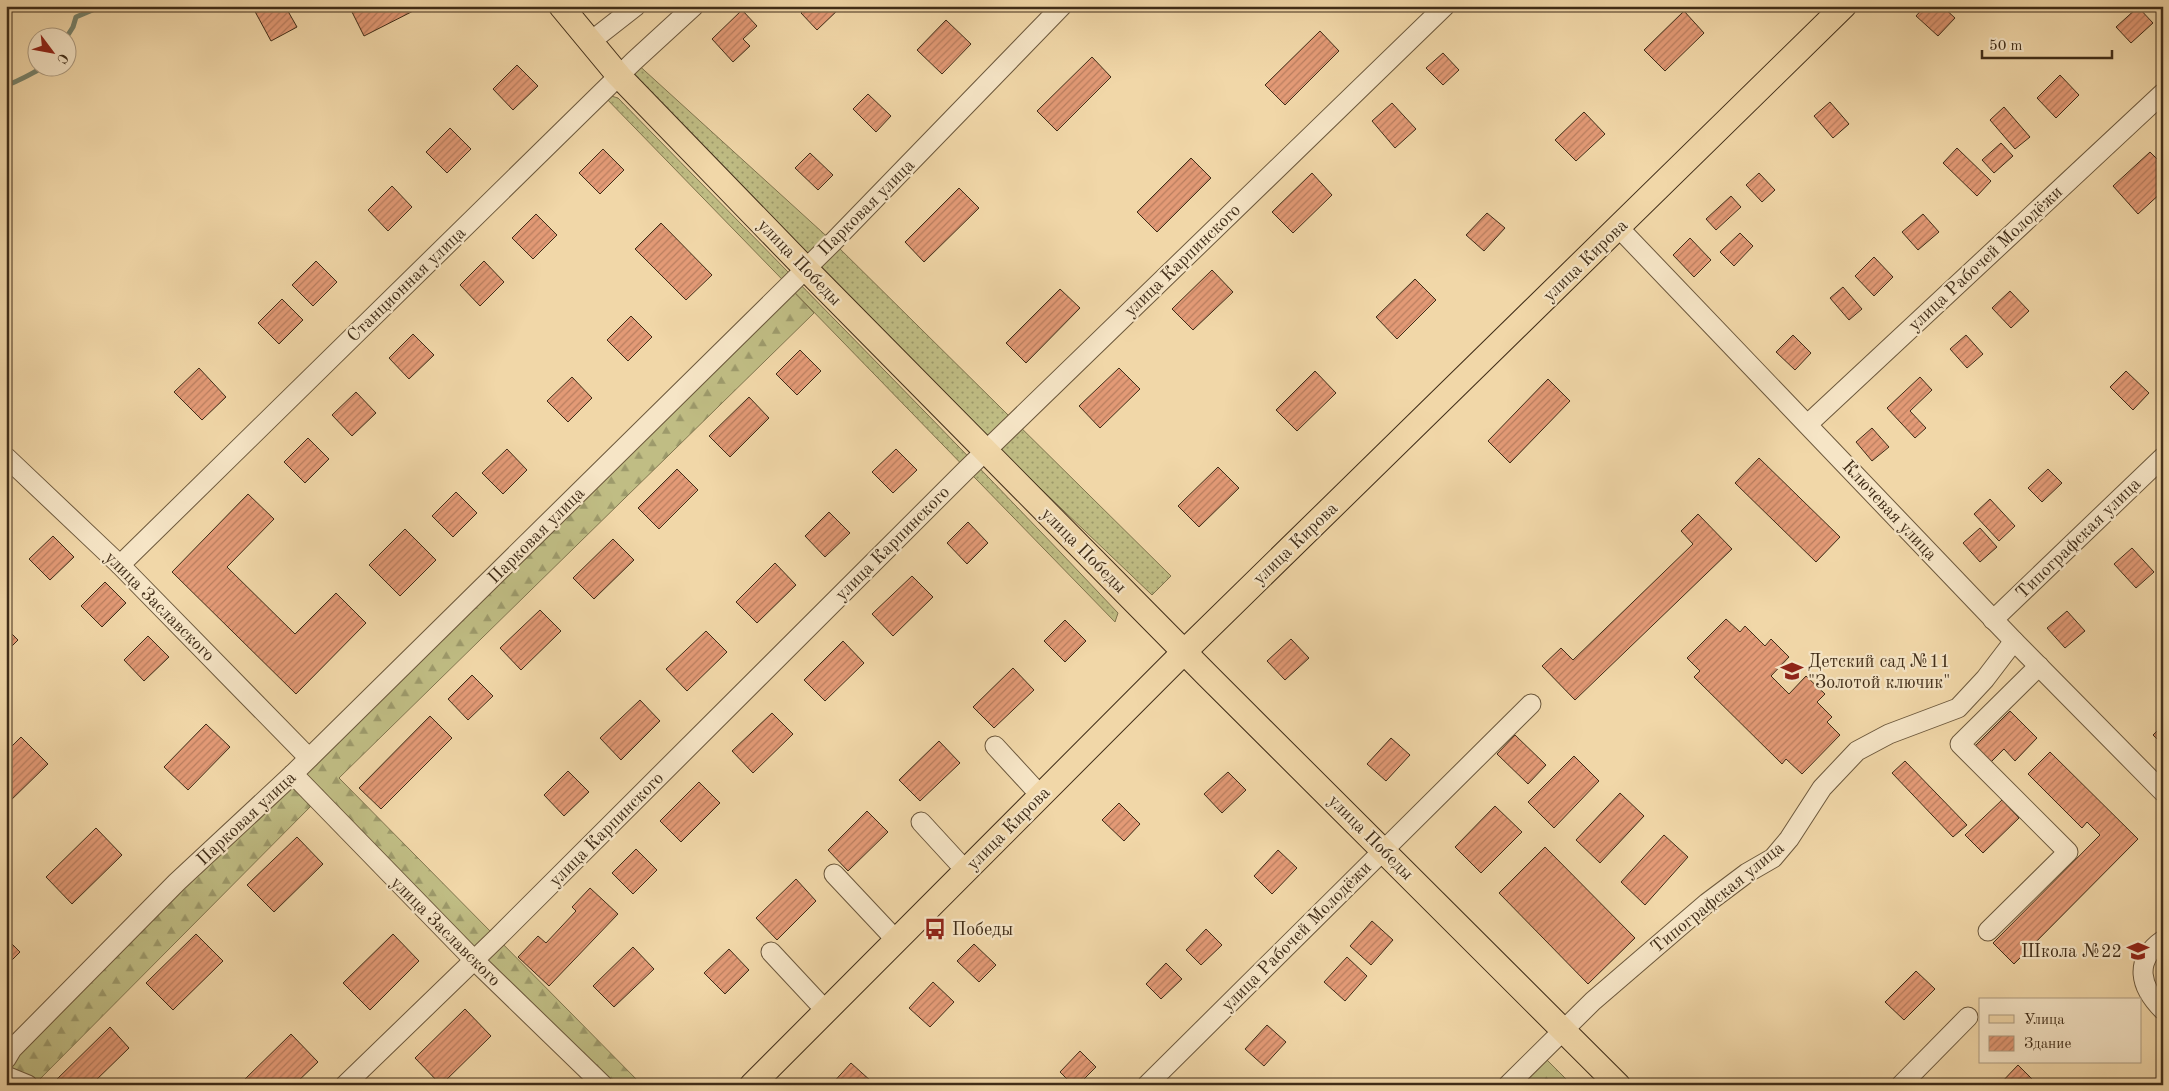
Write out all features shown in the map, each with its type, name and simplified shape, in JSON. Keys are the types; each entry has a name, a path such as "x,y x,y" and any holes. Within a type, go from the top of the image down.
{"main road":[{"name":"улица Победы","path":"561,6 619,76 985,451 1618,1085"},
{"name":"улица Кирова","path":"760,1082 826,1010 1185,651 1844,6"}],"street":[{"path":"590,42 636,6"},
{"name":"Станционная улица","path":"120,565 619,76 694,6"},
{"name":"Парковая улица","path":"6,1059 12,1049 81,977 177,882 293,774 806,268 1062,6"},
{"name":"улица Карпинского","path":"345,1085 474,960 985,451 1445,6"},
{"name":"улица Рабочей Молодёжи","path":"1808,424 2163,93"},
{"name":"Ключевая улица","path":"1618,227 1993,620 2163,792"},
{"name":"улица Заславского","path":"6,457 120,565 309,758"},
{"name":"Типографская улица","path":"1993,620 2163,457"},
{"name":"Типографская улица","path":"1508,1085 1563,1030 1707,903 1747,872 1772,858 1789,839 1822,788 1857,751 1889,734 1958,708 1985,679 2014,641"},
{"path":"1988,931 2068,852 1960,744 2039,666"},
{"name":"улица Рабочей Молодёжи","path":"1148,1085 1531,704"},
{"path":"995,746 1040,796"},
{"name":"улица Заславского","path":"293,774 474,960 603,1085"},
{"path":"921,822 966,871"},
{"path":"834,874 896,940"},
{"path":"2163,940 2155,945 2146,960 2142,972 2145,987 2151,998 2163,1010"},
{"path":"771,952 826,1010"},
{"path":"1901,1085 1968,1017"},
{"path":"6,1076 28,1085"}],"green space":[{"path":"634,61 833,242 1171,576 1152,595 1019,468 827,278 627,68"},
{"path":"601,93 618,98 932,419 1118,613 1115,622"},
{"path":"788,286 814,313 339,778 642,1085 615,1085 317,800 34,1085 6,1085 6,1059"},
{"path":"1540,1053 1566,1079 1560,1085 1508,1085"}],"building":[{"path":"252,6 285,6 297,27 271,41"},
{"path":"349,6 423,6 364,36"},
{"path":"807,6 841,7 817,30 801,13"},
{"path":"1925,6 1942,6 1955,18 1938,36 1916,16"},
{"path":"2138,7 2153,23 2131,43 2116,27"},
{"path":"742,10 757,26 743,39 750,46 733,62 712,39"},
{"path":"1684,11 1704,33 1665,71 1644,50"},
{"path":"946,20 971,44 942,74 917,50"},
{"path":"1320,31 1339,51 1285,105 1265,85"},
{"path":"1443,53 1459,70 1443,85 1426,68"},
{"path":"1092,57 1111,77 1057,131 1037,111"},
{"path":"517,65 538,86 513,110 493,89"},
{"path":"2060,75 2079,95 2056,118 2037,98"},
{"path":"868,94 891,116 876,132 853,109"},
{"path":"1830,102 1849,124 1833,138 1814,116"},
{"path":"1392,103 1416,129 1395,148 1372,121"},
{"path":"2004,107 2030,137 2015,149 1990,120"},
{"path":"1584,112 1605,134 1576,161 1555,140"},
{"path":"450,128 471,149 447,173 426,152"},
{"path":"2001,143 2013,156 1994,173 1982,160"},
{"path":"1957,148 1991,181 1977,196 1943,163"},
{"path":"603,149 624,170 600,194 579,173"},
{"path":"2150,152 2163,165 2163,191 2138,214 2113,186"},
{"path":"810,153 833,175 818,190 795,168"},
{"path":"1191,158 1211,178 1157,232 1137,212"},
{"path":"1312,173 1332,195 1293,233 1272,212"},
{"path":"1759,173 1775,190 1762,202 1746,185"},
{"path":"392,186 412,207 388,231 368,210"},
{"path":"959,188 979,208 924,262 905,242"},
{"path":"1731,196 1741,207 1716,230 1706,219"},
{"path":"1487,213 1505,228 1484,251 1466,235"},
{"path":"536,214 557,235 533,259 512,238"},
{"path":"1923,214 1939,232 1918,250 1902,232"},
{"path":"661,223 712,275 686,300 635,249"},
{"path":"1740,233 1753,246 1734,266 1720,252"},
{"path":"1690,238 1711,260 1694,277 1673,255"},
{"path":"1874,257 1893,277 1874,296 1855,276"},
{"path":"316,261 337,282 313,306 292,285"},
{"path":"484,261 504,282 480,306 460,285"},
{"path":"1212,270 1233,292 1193,330 1172,309"},
{"path":"1415,279 1436,300 1397,339 1376,317"},
{"path":"1843,287 1862,309 1849,320 1830,298"},
{"path":"1060,289 1080,308 1026,363 1006,343"},
{"path":"2010,291 2029,311 2011,328 1992,308"},
{"path":"282,299 303,320 279,344 258,323"},
{"path":"631,316 652,337 628,361 607,340"},
{"path":"413,334 434,355 409,379 389,358"},
{"path":"1793,335 1811,353 1795,370 1776,352"},
{"path":"1966,335 1983,354 1967,368 1950,349"},
{"path":"800,350 821,371 797,395 776,374"},
{"path":"199,368 226,397 202,420 174,392"},
{"path":"1119,368 1140,389 1100,428 1079,406"},
{"path":"1315,371 1336,393 1297,431 1276,410"},
{"path":"2126,371 2149,393 2133,410 2110,387"},
{"path":"572,377 592,398 568,422 547,401"},
{"path":"1920,377 1932,390 1910,411 1926,428 1915,438 1887,408"},
{"path":"1548,379 1570,401 1510,463 1488,441"},
{"path":"356,392 376,413 352,436 332,415"},
{"path":"749,397 769,418 730,457 709,436"},
{"path":"1872,428 1889,447 1872,461 1856,442"},
{"path":"308,438 329,459 305,483 284,462"},
{"path":"507,449 527,470 503,494 482,473"},
{"path":"896,449 917,470 893,493 872,472"},
{"path":"1759,458 1840,537 1816,562 1735,483"},
{"path":"1218,467 1239,488 1199,527 1178,506"},
{"path":"677,469 698,490 659,529 638,508"},
{"path":"2048,469 2062,483 2042,502 2028,488"},
{"path":"456,492 477,513 453,537 432,516"},
{"path":"248,494 274,519 227,567 295,634 336,593 366,623 296,694 172,572"},
{"path":"1990,499 2015,526 1999,541 1974,514"},
{"path":"829,512 850,533 825,557 805,536"},
{"path":"1698,514 1732,549 1575,700 1542,666 1561,648 1573,660 1693,544 1681,531"},
{"path":"968,522 988,543 967,564 947,543"},
{"path":"1980,528 1997,547 1980,562 1963,543"},
{"path":"405,529 436,560 400,596 369,565"},
{"path":"53,536 74,557 50,580 29,559"},
{"path":"613,539 634,560 594,599 573,578"},
{"path":"2132,548 2154,572 2136,588 2114,564"},
{"path":"775,563 796,585 757,623 736,602"},
{"path":"912,576 933,597 893,636 872,614"},
{"path":"105,582 126,603 102,627 81,606"},
{"path":"540,610 561,631 521,670 500,648"},
{"path":"2067,611 2085,631 2065,648 2047,628"},
{"path":"1726,619 1740,632 1745,626 1765,646 1771,639 1789,657 1771,676 1789,694 1806,676 1825,694 1817,702 1832,717 1827,722 1840,735 1802,774 1786,759 1782,764 1694,677 1700,671 1687,658"},
{"path":"1065,620 1086,641 1065,662 1044,641"},
{"path":"6,628 18,640 6,652"},
{"path":"706,631 727,652 687,691 666,669"},
{"path":"148,636 169,657 144,681 124,660"},
{"path":"1291,639 1309,658 1285,680 1267,661"},
{"path":"843,641 864,663 825,701 804,680"},
{"path":"1013,668 1034,690 994,728 973,707"},
{"path":"472,675 493,696 468,720 448,699"},
{"path":"640,700 660,721 621,760 600,738"},
{"path":"2010,711 2037,738 2015,761 2004,749 1990,763 1974,747"},
{"path":"772,713 793,734 753,773 732,751"},
{"path":"430,716 452,738 381,809 359,788"},
{"path":"206,724 230,747 188,790 164,767"},
{"path":"2163,725 2163,745 2153,735"},
{"path":"1515,735 1546,765 1528,784 1497,754"},
{"path":"21,737 48,764 6,805 6,752"},
{"path":"1391,738 1410,755 1386,781 1367,764"},
{"path":"939,741 960,763 920,801 899,780"},
{"path":"2050,752 2138,839 2014,964 1993,943 2100,835 2087,822 2082,828 2028,774"},
{"path":"1574,756 1599,781 1554,828 1528,802"},
{"path":"1905,761 1967,825 1953,837 1892,773"},
{"path":"568,771 589,792 564,816 544,795"},
{"path":"1228,772 1246,790 1222,813 1204,794"},
{"path":"699,782 720,803 681,842 660,821"},
{"path":"1620,793 1644,816 1600,863 1576,840"},
{"path":"2002,800 2019,818 1983,853 1965,835"},
{"path":"1119,803 1140,824 1124,841 1102,820"},
{"path":"1495,806 1522,832 1481,873 1455,847"},
{"path":"867,811 888,832 848,871 828,850"},
{"path":"96,828 122,855 72,904 46,877"},
{"path":"1664,835 1688,857 1645,905 1621,882"},
{"path":"297,837 323,864 274,912 247,885"},
{"path":"1545,847 1635,938 1588,984 1499,893"},
{"path":"636,849 657,870 633,894 612,873"},
{"path":"1278,850 1297,868 1272,894 1254,876"},
{"path":"796,879 816,901 777,940 756,918"},
{"path":"590,888 618,914 549,986 518,957 538,936 546,943 576,911 572,907"},
{"path":"1372,921 1393,940 1371,965 1350,946"},
{"path":"1206,929 1222,945 1201,965 1186,950"},
{"path":"196,934 223,961 173,1010 146,983"},
{"path":"393,934 419,961 370,1010 343,983"},
{"path":"6,938 20,952 6,966"},
{"path":"974,944 996,965 979,982 957,961"},
{"path":"633,947 654,969 614,1007 593,986"},
{"path":"729,949 749,970 725,994 704,973"},
{"path":"1347,957 1367,976 1345,1001 1324,982"},
{"path":"1166,963 1182,979 1161,999 1146,984"},
{"path":"1916,971 1935,989 1904,1020 1885,1002"},
{"path":"933,982 954,1002 930,1027 909,1008"},
{"path":"465,1009 491,1036 441,1085 415,1058"},
{"path":"1267,1025 1286,1042 1264,1066 1245,1049"},
{"path":"110,1027 129,1048 91,1085 51,1085"},
{"path":"291,1034 318,1062 294,1085 243,1085 241,1083"},
{"path":"1080,1051 1096,1067 1078,1085 1073,1085 1060,1072"},
{"path":"851,1063 872,1082 870,1085 831,1085"},
{"path":"2018,1065 2038,1085 1999,1085"}],"waterway":[{"path":"72,28 76,17 102,6"},
{"path":"6,85 28,75"}],"place":[{"name":"Детский сад №11 \"Золотой ключик\"","path":"1792,671"},
{"name":"Победы","path":"935,929"},
{"name":"Школа №22","path":"2138,951"}]}
